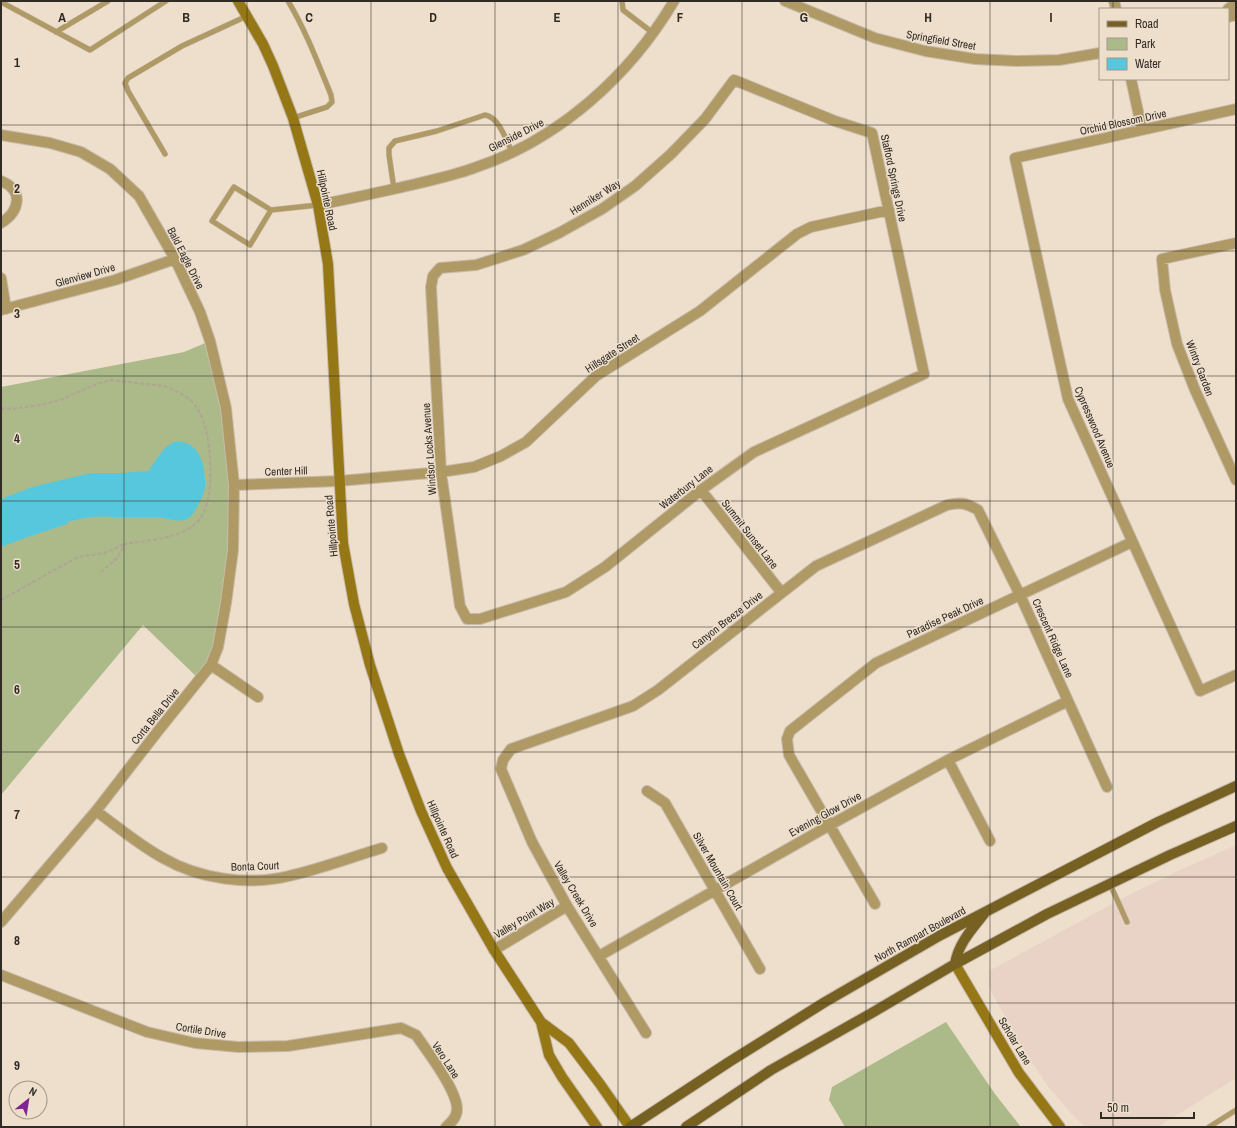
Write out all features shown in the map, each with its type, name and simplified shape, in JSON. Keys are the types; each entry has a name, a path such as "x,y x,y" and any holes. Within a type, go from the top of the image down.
{"main road":[{"name":"North Rampart Boulevard","path":"630,1127 729,1062 825,1002 939,936 1158,822 1236,786"},
{"path":"686,1127 771,1070 955,964 1047,914 1170,855 1236,826"},
{"path":"955,964 959,948 970,931 987,911"}],"street":[{"name":"Hillpointe Road","path":"238,1 263,44 273,66 293,118 318,205 328,264 343,543 354,604 370,665 399,754 421,811 447,868 494,950 541,1022 569,1044 600,1084 630,1127"},
{"name":"Glenside Drive","path":"318,205 430,181 474,168 512,152 549,132 586,105 619,75 653,33 674,1"},
{"name":"Springfield Street","path":"784,1 876,38 925,51 975,59 1017,61 1059,60 1099,53"},
{"name":"Stafford Springs Drive","path":"734,80 835,121 872,133 924,374"},
{"name":"Henniker Way","path":"433,276 440,268 476,266 523,250 559,233 602,209 635,186 671,154 705,119 734,80"},
{"path":"1131,80 1142,130"},
{"name":"Orchid Blossom Drive","path":"1015,158 1236,110"},
{"name":"Bald Eagle Drive","path":"1,135 50,143 81,152 110,169 139,196 175,259 200,312 210,341 226,408 234,485"},
{"name":"Cypresswood Avenue","path":"1015,158 1068,399 1200,691 1236,675"},
{"path":"1,181 14,190 17,198 15,209 8,218 1,222"},
{"name":"Hillsgate Street","path":"339,481 441,472 474,466 501,456 526,442 596,376 700,311 797,234 811,227 889,210"},
{"name":"Wintry Garden","path":"1236,243 1162,259 1165,290 1177,344 1195,390 1236,480"},
{"name":"Glenview Drive","path":"3,310 115,280 175,259"},
{"name":"Windsor Locks Avenue","path":"433,276 430,287 441,472 460,606 467,618"},
{"path":"1,278 3,310"},
{"name":"Waterbury Lane","path":"467,618 480,619 566,592 605,567 700,490 754,452 924,374"},
{"name":"Center Hill","path":"234,485 339,481"},
{"name":"Corta Bella Drive","path":"1,922 96,810 211,665 218,646 226,603 232,550 234,485"},
{"name":"Summit Sunset Lane","path":"700,490 781,592"},
{"name":"Canyon Breeze Drive","path":"503,760 511,749 633,706 658,690 816,566 947,505 958,503 969,505"},
{"name":"Crescent Ridge Lane","path":"969,505 978,510 1020,596 1107,787"},
{"name":"Paradise Peak Drive","path":"830,825 789,755 787,739 790,731 876,663 1132,542"},
{"path":"211,665 258,697"},
{"name":"Evening Glow Drive","path":"599,956 948,760 1068,701"},
{"name":"Valley Creek Drive","path":"503,760 501,769 529,834 567,906 646,1033"},
{"path":"948,760 990,841"},
{"name":"Silver Mountain Court","path":"647,791 665,803 760,969"},
{"name":"Bonta Court","path":"96,810 142,846 164,859 194,872 227,879 256,880 289,877 382,848"},
{"path":"830,825 875,904"},
{"name":"Valley Point Way","path":"494,950 567,906"},
{"name":"Scholar Lane","path":"955,964 1020,1073 1054,1121 1060,1127"},
{"name":"Cortile Drive","path":"1,975 147,1032 195,1043 238,1047 288,1046 401,1028 407,1030"},
{"name":"Hillpointe Road","path":"541,1022 549,1055 562,1077 597,1127"},
{"name":"Vero Lane","path":"407,1030 416,1035 453,1092 457,1109 454,1121 446,1127"}],"lane":[{"path":"56,32 108,1"},
{"path":"1,2 90,50 166,1"},
{"path":"288,1 297,16 316,58 331,95 332,102 327,107 293,118"},
{"path":"622,1 623,10 653,33"},
{"path":"165,154 128,91 125,83 128,78 182,46 247,16"},
{"path":"394,189 389,148 395,141 437,131 485,115 490,116 496,121 512,152"},
{"path":"271,210 250,245 212,221 234,187 271,210 318,205"},
{"path":"1110,884 1127,922"},
{"path":"1209,1127 1236,1110"}],"path":[{"path":"1,408 11,409 41,405 60,400 94,385 110,380 164,386 172,389 189,400 197,408 206,432 211,470 209,496 204,515 191,527 170,537 125,544 105,553 78,557 1,600"},
{"path":"100,572 117,558 125,544"}],"shaded area":[{"path":"1236,845 1236,1078 1158,1127 1085,1127 1068,1110 1047,1085 1029,1058 989,988 989,971 1123,898"}],"green space":[{"path":"210,341 226,408 233,550 218,647 200,680 143,625 1,795 1,387 184,352"},
{"path":"946,1022 995,1094 1021,1127 845,1127 829,1100 832,1087"}],"water":[{"path":"174,442 183,442 190,445 196,450 203,464 205,488 194,513 187,519 176,520 157,517 84,518 69,521 67,524 1,547 1,499 32,487 91,473 149,471 163,451"}]}
